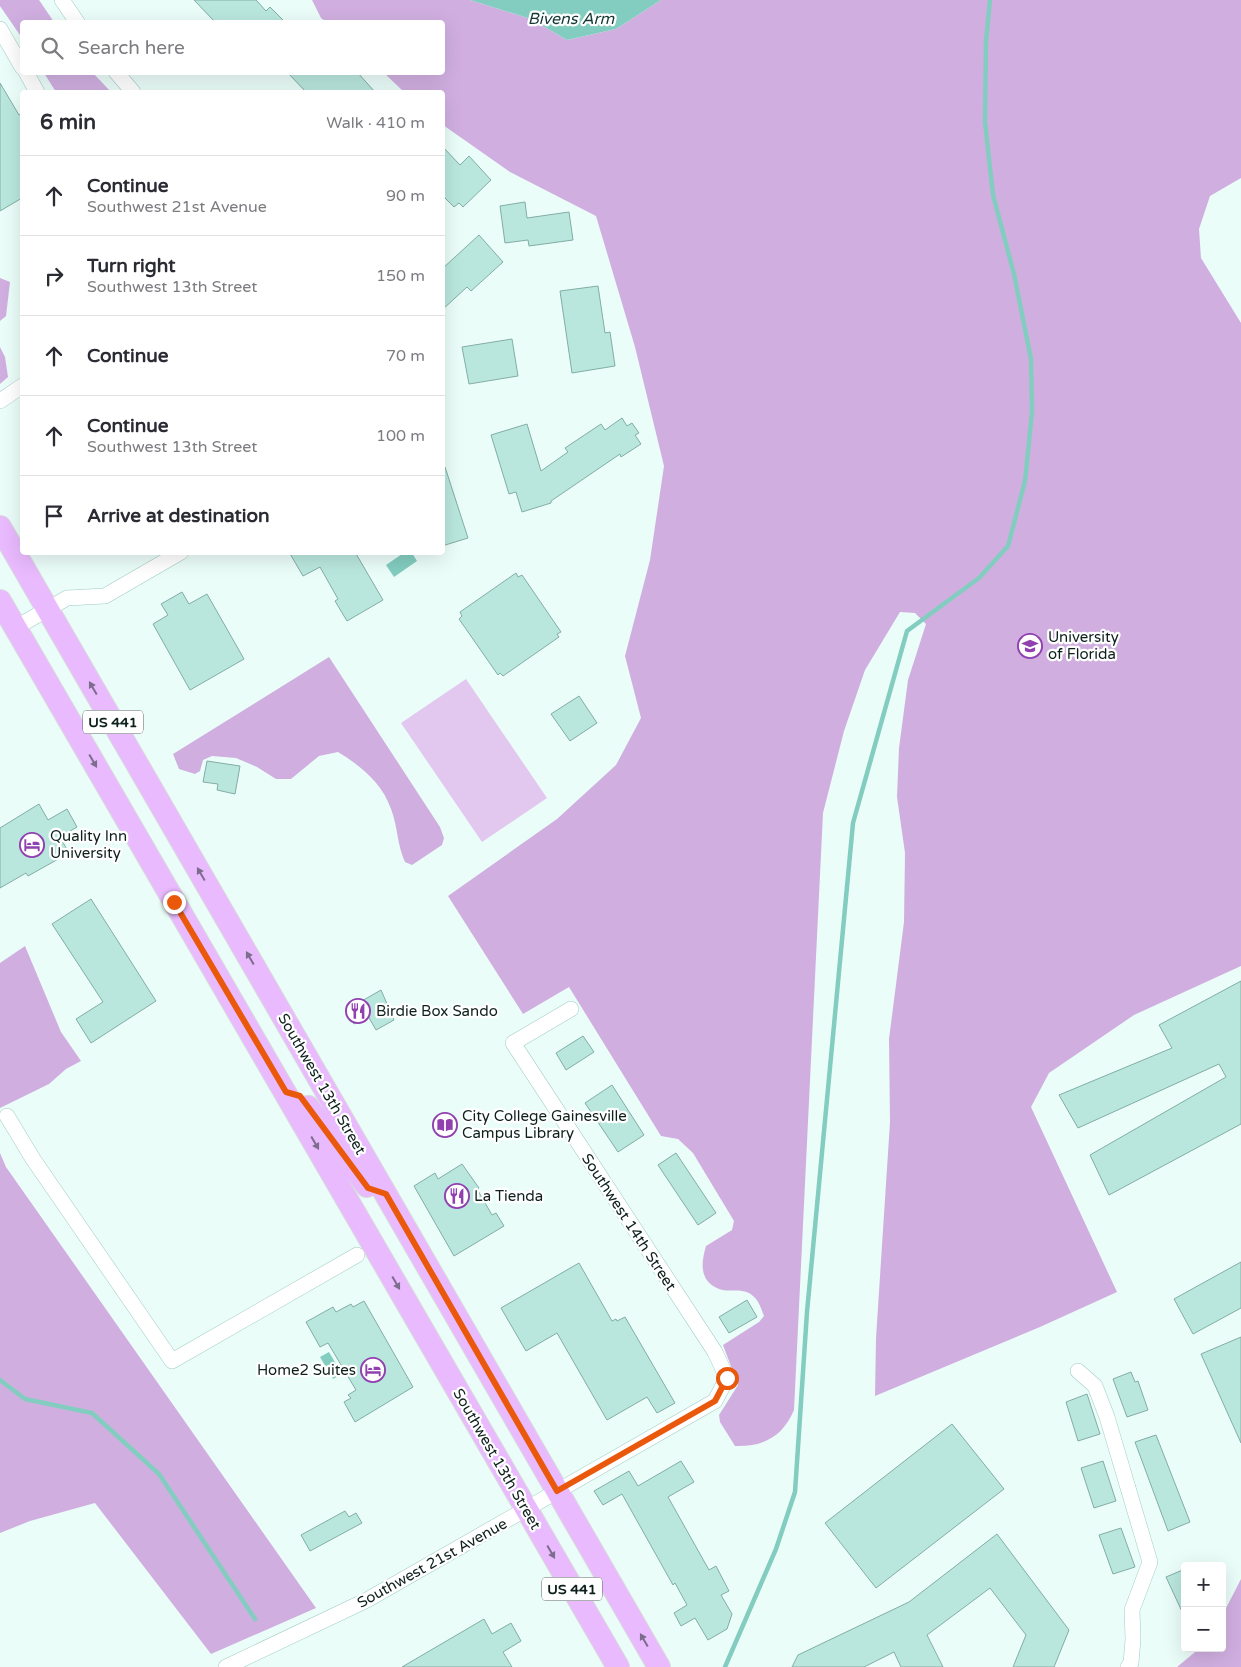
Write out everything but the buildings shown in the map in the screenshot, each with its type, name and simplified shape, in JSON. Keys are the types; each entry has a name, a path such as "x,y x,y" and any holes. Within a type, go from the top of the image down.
{"main road":[{"name":"Southwest 13th Street","path":"0,527 659,1667"},
{"name":"Southwest 13th Street","path":"0,602 286,1092 366,1250 527,1510 618,1667"},
{"path":"193,934 225,917"},
{"path":"286,1092 300,1096 368,1188 386,1194"},
{"path":"366,1250 405,1228"}],"street":[{"path":"62,0 76,20"},
{"path":"0,29 20,64"},
{"path":"28,75 36,90"},
{"path":"119,75 131,90"},
{"path":"0,402 20,387"},
{"path":"16,628 67,598 105,596 176,555"},
{"name":"Southwest 14th Street","path":"572,1009 513,1043 715,1352 727,1378"},
{"path":"7,1116 33,1160 172,1361 366,1250"},
{"path":"1078,1371 1095,1386 1107,1417 1150,1562 1132,1610 1134,1639 1131,1663 1128,1667"},
{"name":"Southwest 21st Avenue","path":"226,1667 367,1600 527,1510 715,1401 727,1378"}],"shaded area":[{"path":"0,0 39,0 53,20 20,20 20,35 0,6"},
{"name":"University of Florida","path":"312,0 470,0 531,19 567,40 616,29 661,0 1241,0 1241,178 1210,196 1199,229 1201,258 1241,323 1241,966 1134,1015 1049,1073 1031,1107 1117,1292 1040,1327 875,1396 876,1338 890,1122 889,1039 904,922 905,853 897,797 899,748 908,680 926,624 915,613 900,612 865,670 844,731 823,813 794,1410 778,1433 764,1442 745,1446 735,1446 720,1422 719,1415 738,1385 723,1345 759,1322 764,1316 757,1300 749,1293 728,1291 712,1286 703,1271 706,1246 732,1230 734,1221 693,1153 678,1139 661,1136 569,987 523,1014 448,896 557,819 616,765 641,718 625,656 650,560 664,466 635,347 596,216 510,172 445,126 445,90 402,90 386,75 445,75 445,20 324,20"},
{"path":"45,75 95,75 109,90 55,90"},
{"path":"0,278 10,282 6,316 0,321"},
{"path":"0,347 5,357 8,377 0,384"},
{"path":"329,657 440,827 444,838 442,845 412,865 405,862 402,856 393,816 382,791 363,769 338,752 319,756 291,779 276,779 257,767 236,758 212,756 203,760 200,771 195,774 179,769 173,754"},
{"path":"466,679 547,798 482,842 401,723"},
{"path":"25,946 61,1032 81,1061 66,1069 49,1084 0,1108 0,963"},
{"path":"0,1153 6,1167 316,1608 211,1654 95,1503 30,1521 0,1533"},
{"path":"1241,1579 1241,1667 1177,1667 1195,1652 1226,1652 1226,1608"}],"water":[{"name":"Bivens Arm","path":"470,0 661,0 616,29 567,40 531,19"},
{"path":"401,555 413,555 417,561 394,577 386,565"},
{"path":"329,1352 342,1374 333,1379 320,1357"}],"waterway":[{"path":"725,1667 776,1549 795,1492 807,1312 853,823 907,631 979,578 1008,546 1025,481 1032,412 1031,359 1014,274 993,195 985,122 986,42 990,0"},
{"path":"0,1380 25,1399 92,1413 159,1474 255,1619"}],"place":[{"name":"University of Florida","path":"1030,646"},
{"name":"Quality Inn University","path":"32,845"},
{"name":"Birdie Box Sando","path":"358,1011"},
{"name":"City College Gainesville Campus Library","path":"445,1125"},
{"name":"La Tienda","path":"457,1196"},
{"name":"Home2 Suites","path":"373,1370"}],"route":[{"path":"174,902 286,1092 300,1096 368,1188 386,1194 557,1491 715,1401 727,1378"}]}
